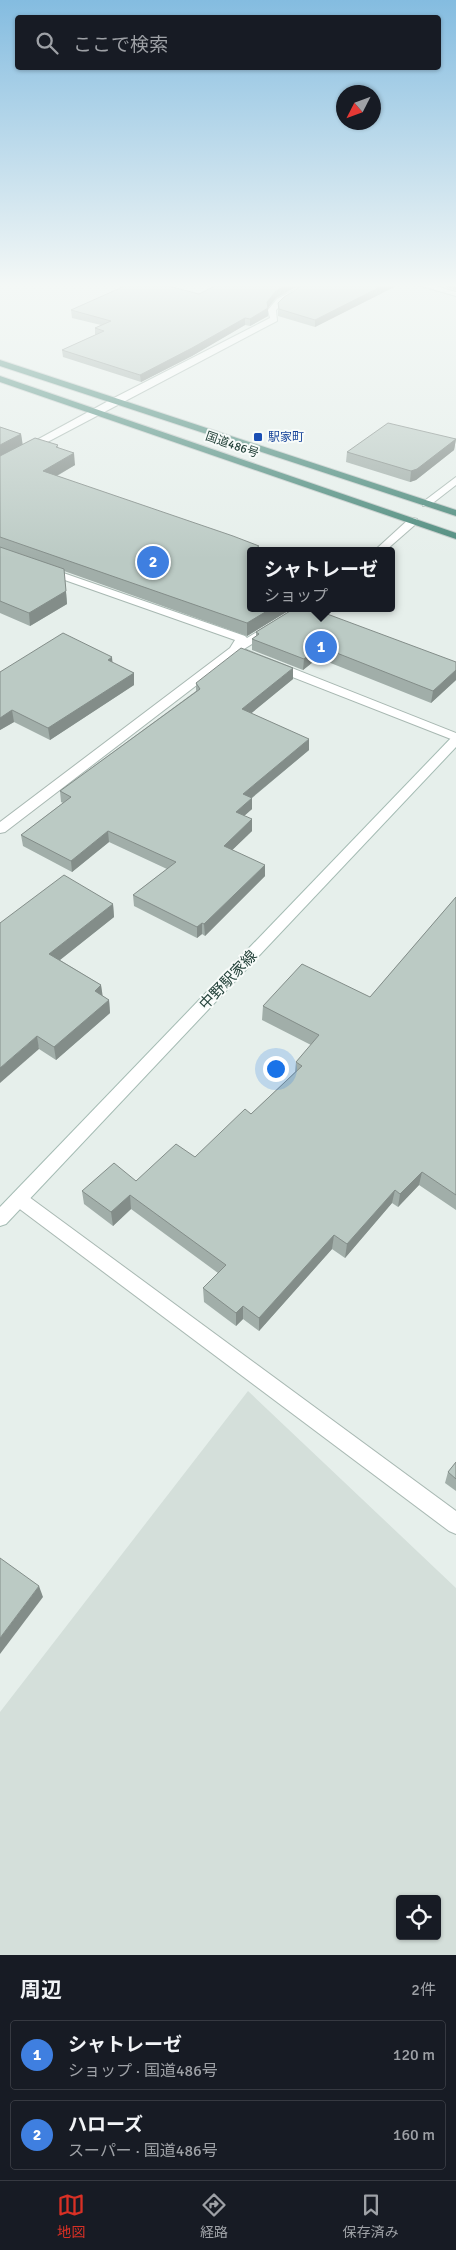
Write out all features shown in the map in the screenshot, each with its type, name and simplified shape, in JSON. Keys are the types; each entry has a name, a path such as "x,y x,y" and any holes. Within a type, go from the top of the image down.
{"highway":[{"name":"国道486号","path":"40,376 456,514"},
{"name":"国道486号","path":"0,379 456,536"}],"street":[{"path":"0,464 163,376"},
{"path":"426,504 456,480"},
{"path":"384,547 413,521"},
{"path":"37,567 241,638 235,650"},
{"path":"0,829 235,650 297,612"},
{"path":"235,650 456,739"},
{"name":"中野駅家線","path":"0,1219 456,739"},
{"path":"19,1199 456,1524"}],"shaded area":[{"path":"248,1391 456,1588 456,1955 0,1955 0,1712"}],"building":[{"path":"388,423 456,439 417,469 411,471 347,452"},
{"path":"0,427 21,434 0,445"},
{"path":"35,438 58,445 56,447 74,453 43,471 259,546 247,547 247,612 265,612 247,623 0,537 0,456"},
{"path":"0,547 64,569 66,591 29,613 0,601"},
{"path":"288,612 322,612 456,662 456,670 433,691 319,646 304,659 252,639 259,634 256,632"},
{"path":"63,633 112,657 108,660 134,673 48,728 12,710 0,718 0,672"},
{"path":"241,648 293,668 242,709 309,739 243,794 252,798 236,812 252,819 224,846 265,865 204,924 202,923 197,927 133,895 176,862 108,831 71,861 21,835 71,797 60,791 200,689 196,683"},
{"path":"64,875 113,904 49,954 101,985 95,991 109,1000 54,1047 37,1036 0,1068 0,923"},
{"path":"456,897 456,1195 422,1172 400,1194 395,1190 347,1244 334,1235 259,1318 243,1306 236,1313 203,1288 226,1265 130,1195 111,1212 82,1191 114,1163 136,1181 176,1144 195,1157 245,1109 251,1114 302,1066 296,1062 319,1035 263,1006 302,964 370,997"},
{"path":"456,1462 456,1479 448,1472"},
{"path":"0,1558 39,1586 0,1638"}],"place":[{"name":"駅家町","path":"258,437"},
{"name":"ハローズ","path":"153,562"},
{"name":"シャトレーゼ","path":"321,647"}]}
